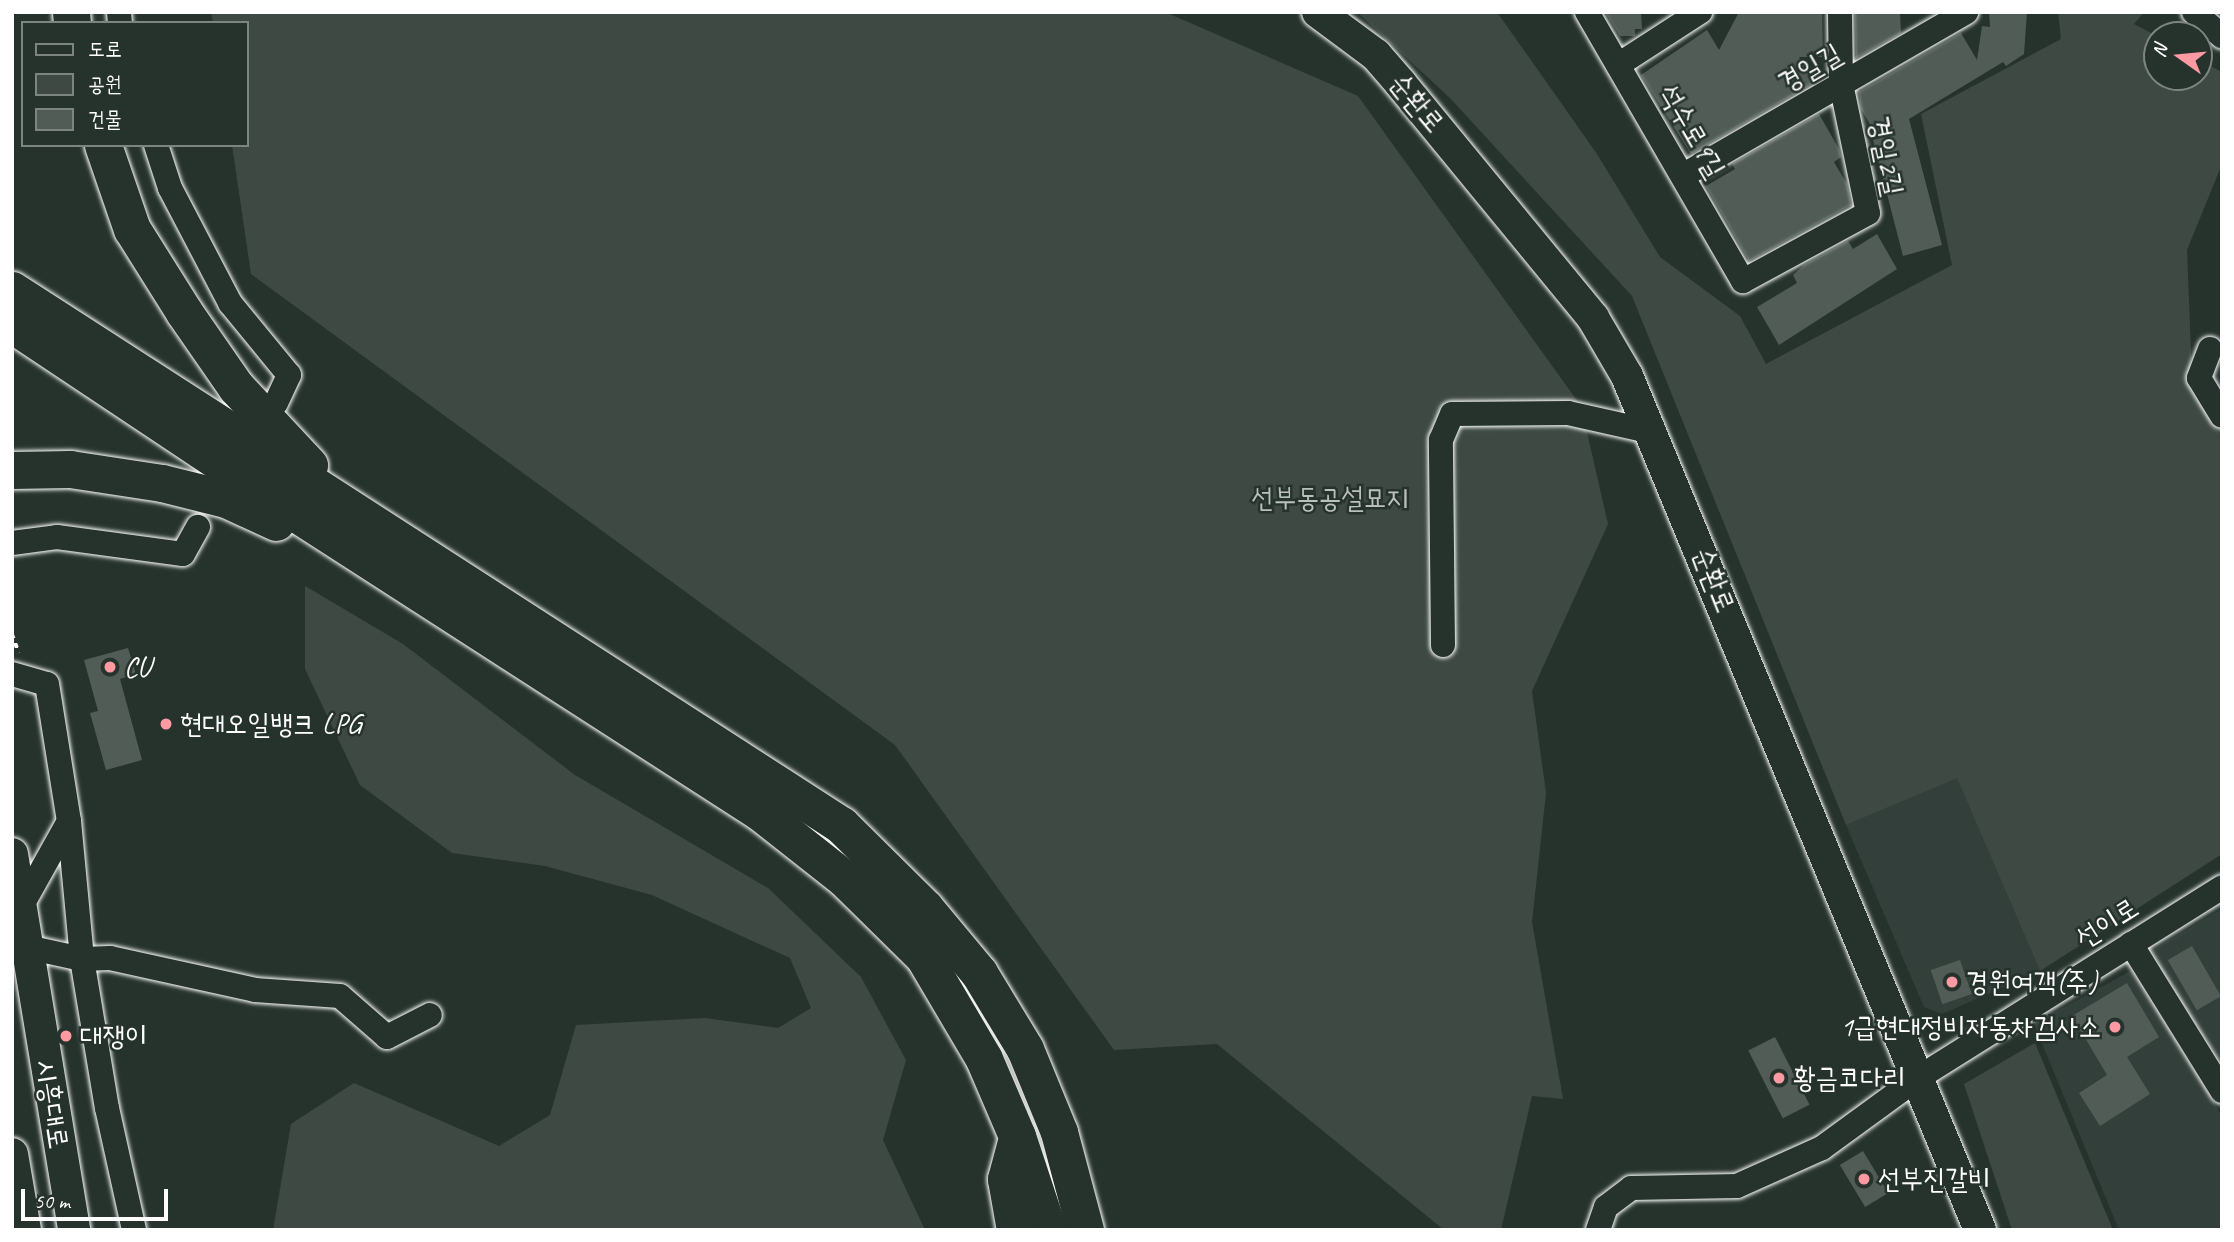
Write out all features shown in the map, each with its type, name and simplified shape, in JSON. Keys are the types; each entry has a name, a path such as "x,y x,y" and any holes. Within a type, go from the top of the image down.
{"highway":[{"path":"104,147 132,229 236,387 296,456 454,576"},
{"path":"12,290 841,825 925,908 979,973 1025,1049 1059,1132 1085,1230"},
{"path":"12,324 394,576 760,812 844,878 924,957 984,1059 1017,1136 1048,1230"},
{"path":"12,470 70,469 162,483 226,499 394,576"},
{"path":"1015,1230 1006,1179 1017,1136"}],"main road":[{"name":"순환로","path":"1318,12 1376,55 1593,318 1653,432 1980,1230"},
{"name":"시흥대로","path":"12,854 74,1230"},
{"name":"시흥대로","path":"12,1154 25,1230"}],"street":[{"name":"석수로9길","path":"1587,12 1744,281"},
{"path":"1618,65 1700,12"},
{"name":"경일2길","path":"1744,281 1868,214 1841,84 1840,12"},
{"name":"경일길","path":"1684,175 1966,12"},
{"path":"2194,12 2222,36"},
{"path":"157,147 170,188 230,303 289,375 276,403"},
{"path":"2210,349 2199,378 2222,416"},
{"path":"1443,645 1441,440 1452,414 1568,413 1653,432"},
{"path":"12,543 57,537 183,554 198,527"},
{"path":"12,674 47,684 69,821 82,959 107,1108 134,1230"},
{"path":"21,907 69,821"},
{"name":"선이로","path":"1598,1230 1606,1207 1631,1188 1737,1186 1822,1148 1917,1078 2222,887"},
{"path":"2131,944 2222,1091"},
{"path":"27,947 82,959 110,958 255,990 340,996 387,1037 430,1015"}],"shaded area":[{"path":"1957,777 2040,971 1942,1014 1924,1007 1846,825"},
{"path":"2222,909 2222,1062 2148,953"},
{"path":"2132,970 2222,1116 2222,1230 2119,1230 2034,1024"}],"green space":[{"name":"선부동공설묘지","path":"211,12 1165,12 1358,96 1581,406 1608,524 1532,691 1546,793 1532,922 1563,1099 1532,1096 1501,1230 1444,1230 1217,1044 1114,1050 895,745 251,274 232,147 248,147 248,21 213,21"},
{"path":"1357,12 1497,12 1597,154 1660,257 1740,316 1766,364 1952,265 1921,114 2061,39 2058,12 2144,12 2134,24 2143,29 2143,91 2213,91 2213,67 2222,72 2222,164 2187,250 2192,377 2222,422 2222,854 2040,971 1957,778 1846,825 1632,296 1450,98"},
{"path":"305,586 403,644 575,775 768,888 861,977 906,1060 883,1140 925,1230 273,1230 291,1124 354,1083 499,1146 550,1115 576,1025 705,1018 778,1028 811,1008 790,958 652,895 545,866 452,853 360,785 305,669"},
{"path":"2035,1043 2113,1230 2012,1230 1964,1084"}],"building":[{"path":"1605,12 1641,12 1642,29 1635,29 1635,36 1620,36"},
{"path":"1739,12 1822,12 1823,57 1799,57 1815,82 1691,154 1641,75 1707,30 1719,50"},
{"path":"1855,12 1900,12 1901,33 1856,58"},
{"path":"1989,12 2027,12 2024,54 2006,66 2003,62 1909,119 1942,245 1903,256 1873,140 1878,138 1861,109 1859,92 1961,33 1977,60 1982,26 1990,27"},
{"path":"1819,114 1839,149 1841,157 1834,162 1847,184 1851,205 1749,261 1706,186 1735,169 1732,164"},
{"path":"1877,234 1897,269 1779,345 1757,307 1797,283 1793,275 1804,265 1848,241 1853,249"},
{"path":"128,648 136,674 120,679 142,760 106,770 90,713 98,711 84,660"},
{"path":"2192,946 2221,996 2197,1010 2168,960"},
{"name":"경원여객(주)","path":"1960,960 1972,994 1942,1004 1931,970"},
{"name":"1급현대정비자동차검사소","path":"2127,983 2159,1037 2127,1057 2150,1094 2100,1126 2079,1093 2107,1075 2072,1016"},
{"name":"황금코다리","path":"1775,1037 1810,1105 1783,1118 1748,1051"},
{"name":"선부진갈비","path":"1863,1151 1888,1193 1865,1207 1840,1165"}],"place":[{"name":"CU","path":"110,667"},
{"name":"현대오일뱅크 LPG","path":"166,724"},
{"name":"경원여객(주)","path":"1952,982"},
{"name":"1급현대정비자동차검사소","path":"2115,1027"},
{"name":"대쟁이","path":"66,1036"},
{"name":"황금코다리","path":"1779,1078"},
{"name":"선부진갈비","path":"1864,1179"}]}
